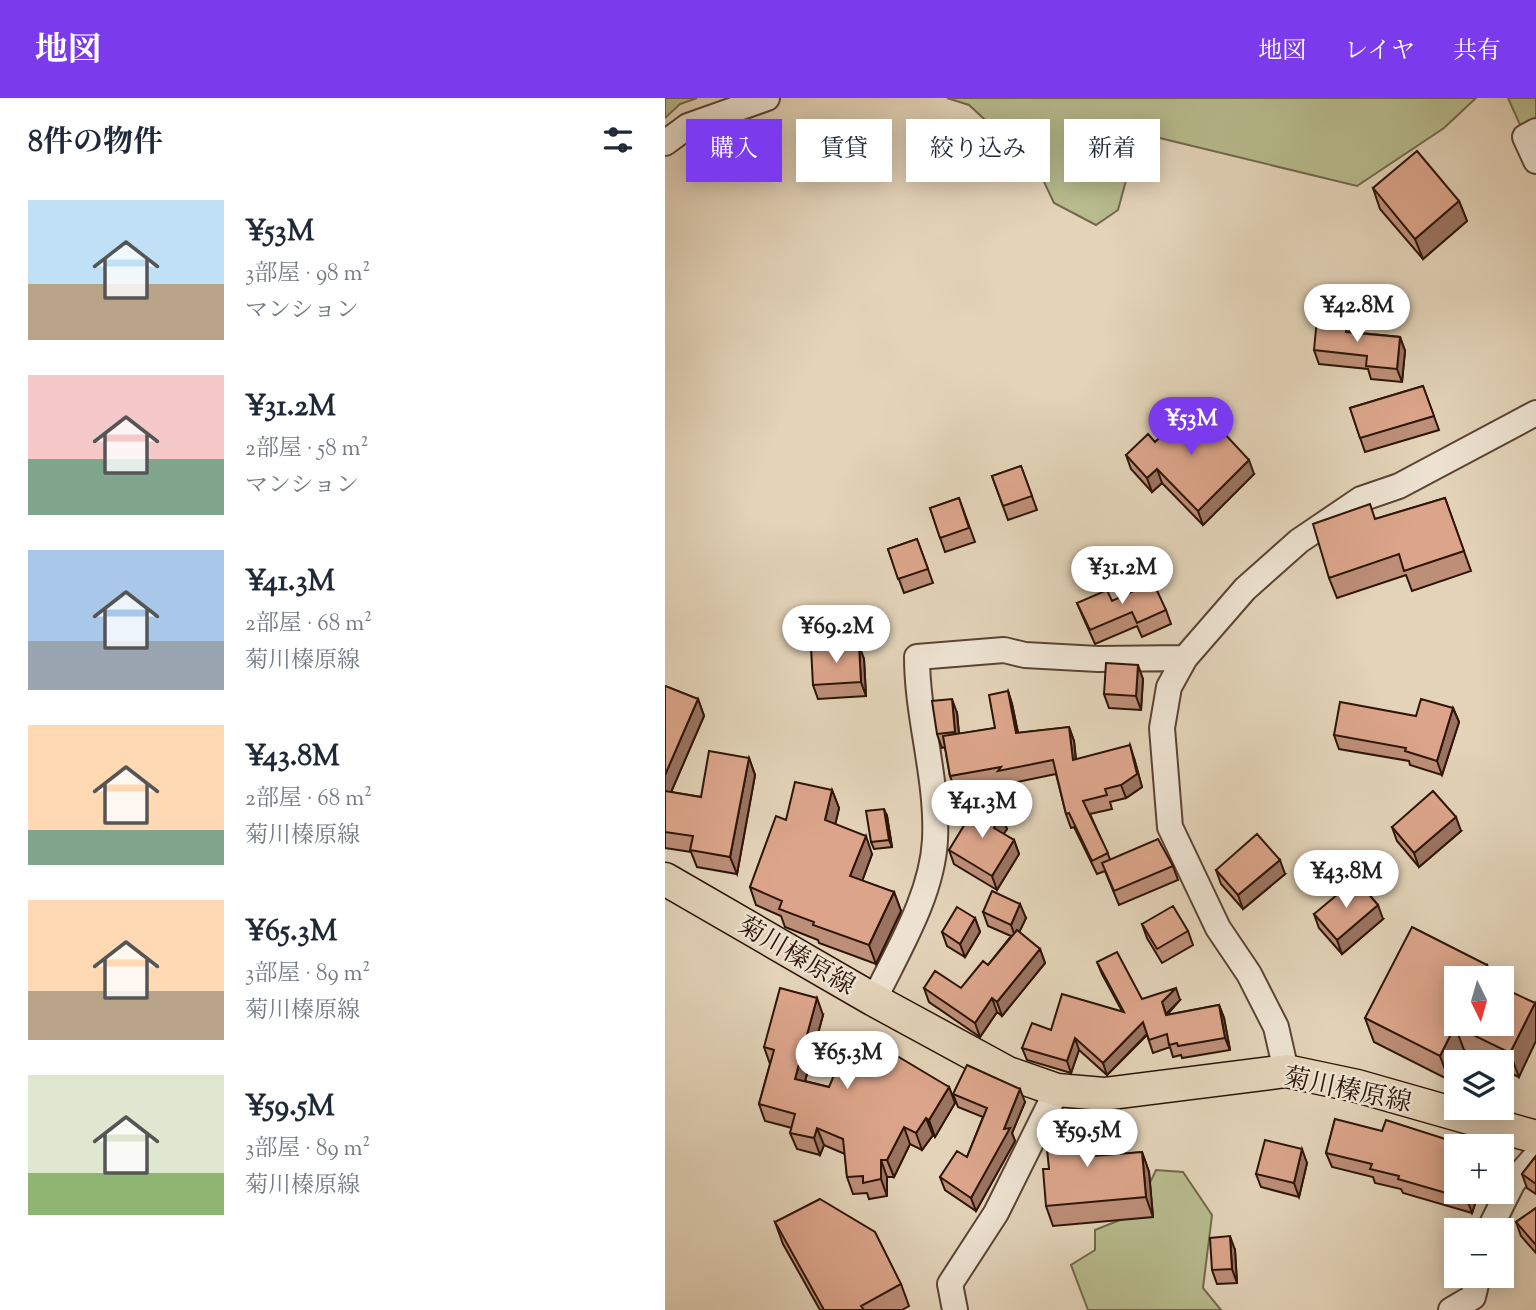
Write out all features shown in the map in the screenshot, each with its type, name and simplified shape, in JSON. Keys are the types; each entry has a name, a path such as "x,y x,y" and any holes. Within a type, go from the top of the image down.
{"main road":[{"name":"菊川榛原線","path":"665,878 874,1000 1008,1073 1057,1090 1104,1094 1286,1072 1357,1086 1536,1137"}],"street":[{"path":"665,143 688,126 767,98"},
{"path":"1536,131 1525,137 1536,161"},
{"path":"1286,1072 1276,1027 1249,974 1218,928 1170,827 1162,728 1169,687 1185,658 1245,589 1299,541 1361,499 1399,486 1536,413"},
{"path":"874,1000 916,913 929,874 935,841 933,791 917,681 917,657 1004,650 1025,655 1098,659 1185,658"},
{"path":"955,1310 950,1284 996,1213 1057,1090"},
{"path":"1495,1218 1513,1182 1536,1156"},
{"path":"1451,1310 1473,1297 1475,1288"}],"green space":[{"path":"665,98 697,98 680,104 665,118"},
{"path":"947,98 1476,98 1444,128 1357,186 1160,138 1160,119 1064,119 1064,182 1126,182 1118,210 1096,225 1054,203 1044,182 1050,182 1050,119 984,119 969,105"},
{"path":"1508,98 1536,98 1536,120 1521,127"},
{"path":"1156,1170 1183,1172 1212,1215 1203,1288 1221,1310 1088,1310 1071,1265 1095,1250 1095,1230 1135,1214"}],"building":[{"path":"1417,151 1459,201 1415,239 1373,188"},
{"path":"1317,319 1347,322 1346,332 1400,337 1397,369 1366,366 1367,356 1314,350"},
{"path":"1423,386 1434,416 1360,438 1350,408"},
{"path":"1196,403 1249,460 1198,511 1157,469 1147,478 1126,455 1148,434 1155,442"},
{"path":"1021,466 1032,496 1003,506 992,476"},
{"path":"959,498 969,528 940,538 930,508"},
{"path":"1445,498 1464,551 1404,571 1399,554 1329,578 1313,524 1370,504 1375,519"},
{"path":"917,539 928,569 898,579 888,549"},
{"path":"1153,582 1166,610 1137,623 1132,612 1090,630 1077,603 1107,590 1112,601"},
{"path":"859,645 861,682 813,685 811,647"},
{"path":"1106,663 1138,665 1136,696 1104,694"},
{"path":"665,686 698,699 665,775"},
{"path":"1008,691 1016,733 1069,727 1073,760 1130,745 1137,774 1121,785 1105,789 1107,795 1083,801 1108,853 1092,861 1069,813 1066,814 1053,760 998,771 1001,767 950,776 943,736 995,728 989,695"},
{"path":"952,699 955,732 937,734 932,701"},
{"path":"1421,699 1453,708 1437,761 1405,751 1406,748 1334,735 1340,702 1416,716"},
{"path":"709,751 749,758 730,857 690,850 693,836 665,832 665,791 701,797"},
{"path":"795,782 832,790 825,820 866,836 850,876 894,892 869,945 813,925 814,922 779,909 782,901 750,887 776,816 786,820"},
{"path":"1433,791 1456,817 1414,853 1392,827"},
{"path":"979,801 1001,815 994,828 1014,840 992,876 949,850"},
{"path":"884,809 889,840 871,842 866,811"},
{"path":"1257,834 1280,860 1238,895 1216,870"},
{"path":"1158,839 1173,866 1114,891 1102,863"},
{"path":"1356,879 1378,905 1337,940 1314,914"},
{"path":"992,891 1020,904 1011,925 983,912"},
{"path":"1173,906 1188,931 1157,949 1142,924"},
{"path":"957,907 975,918 960,944 942,932"},
{"path":"1412,927 1487,965 1444,966 1444,1036 1450,1036 1440,1056 1365,1018"},
{"path":"1017,930 1040,949 997,1002 992,998 975,1023 924,988 935,971 961,988 983,961 988,965"},
{"path":"1117,952 1142,999 1176,988 1162,1002 1166,1015 1219,1005 1225,1038 1178,1046 1177,1043 1169,1045 1167,1034 1149,1040 1143,1022 1103,1063 1075,1038 1067,1061 1022,1048 1032,1023 1051,1030 1062,994 1124,1012 1097,962"},
{"path":"780,988 817,998 795,1079 829,1087 851,1035 880,1053 882,1047 949,1087 929,1120 926,1118 916,1133 904,1127 887,1160 881,1160 881,1179 863,1183 863,1176 847,1177 843,1139 817,1128 814,1138 790,1133 795,1114 759,1104 774,1050 764,1047"},
{"path":"1514,993 1535,1003 1512,1050 1504,1050 1475,1036 1514,1036"},
{"path":"967,1065 1020,1089 1004,1129 1010,1128 971,1198 940,1177 957,1151 967,1157 987,1108 953,1094"},
{"path":"1079,1115 1082,1157 1142,1152 1146,1197 1046,1206 1043,1169 1049,1169 1044,1118"},
{"path":"1335,1119 1382,1131 1386,1120 1444,1139 1444,1192 1370,1169 1372,1164 1326,1153"},
{"path":"1265,1140 1302,1149 1294,1183 1256,1174"},
{"path":"1536,1156 1536,1184 1522,1174"},
{"path":"820,1199 875,1232 901,1284 861,1306 864,1310 824,1310 775,1222"},
{"path":"1536,1208 1536,1244 1535,1244 1516,1222"},
{"path":"1230,1236 1232,1269 1212,1270 1210,1238"}]}
